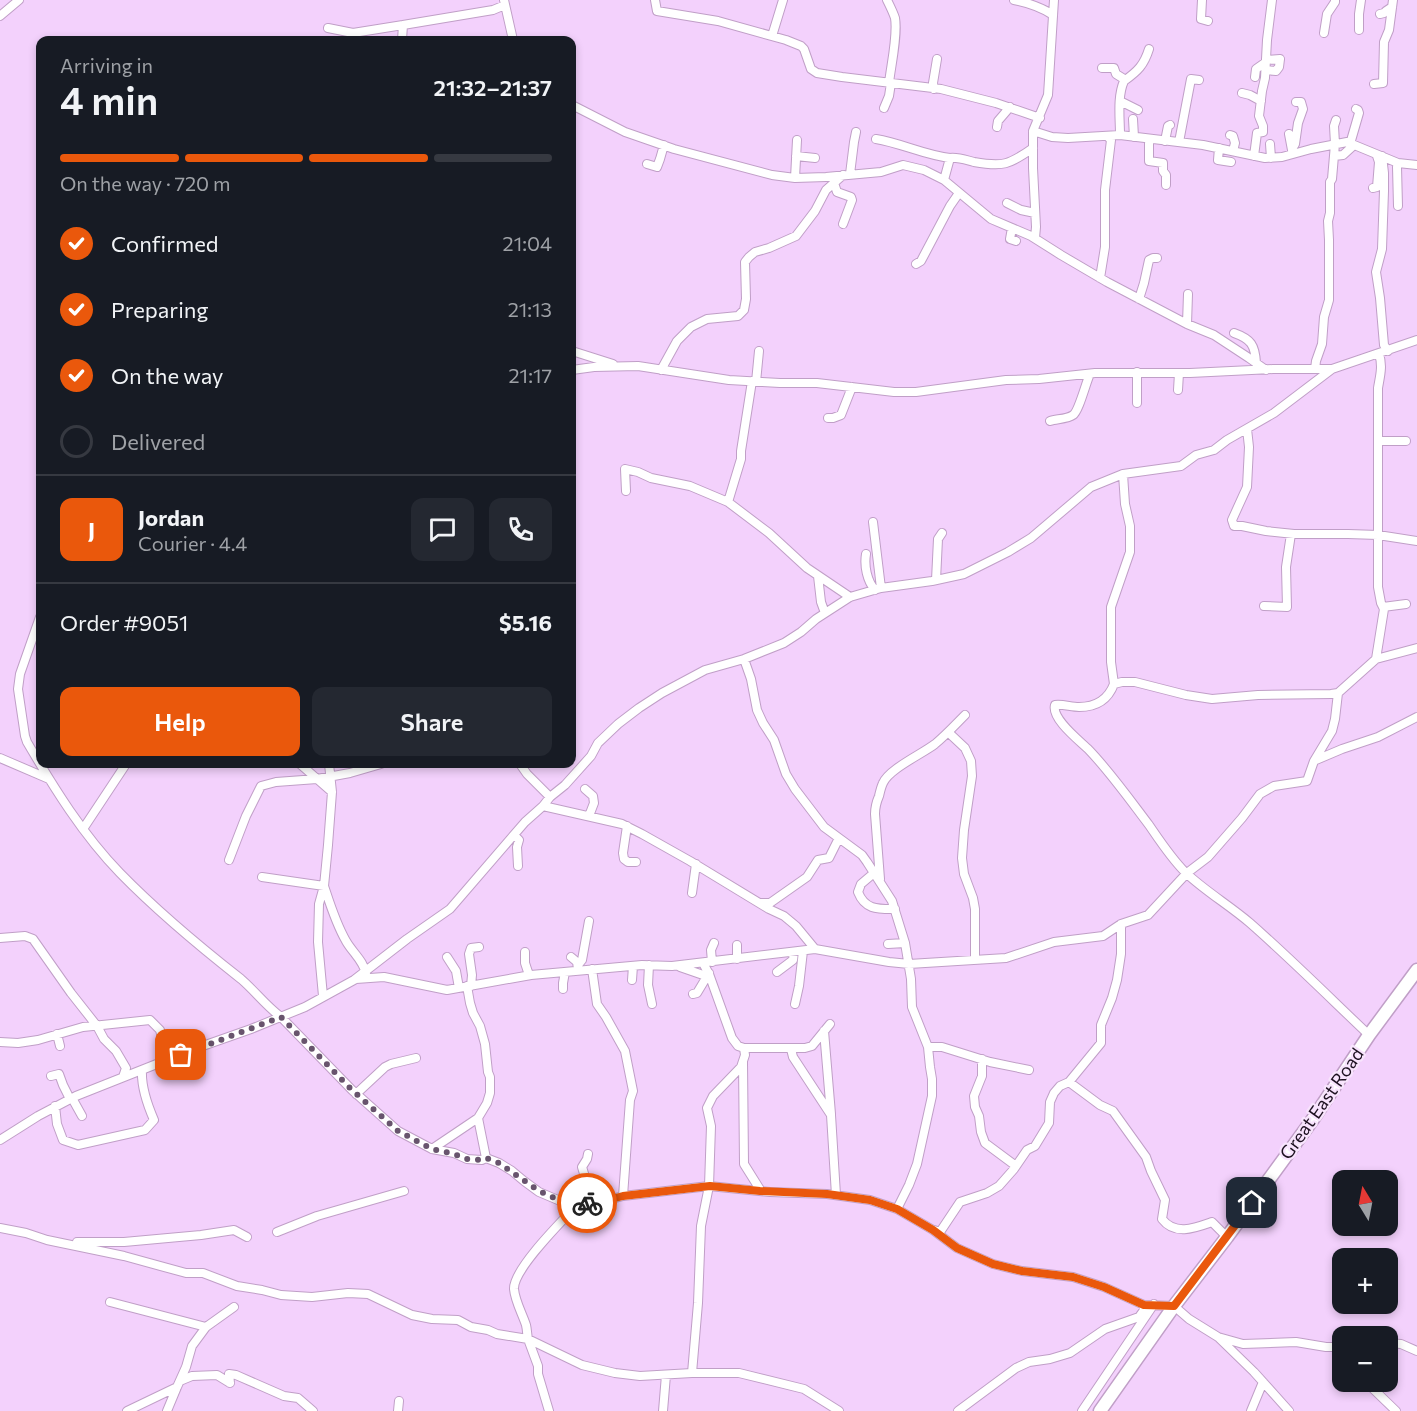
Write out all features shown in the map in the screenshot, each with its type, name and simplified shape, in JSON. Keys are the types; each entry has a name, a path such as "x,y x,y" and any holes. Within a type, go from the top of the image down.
{"highway":[{"name":"Great East Road","path":"1100,1411 1174,1306 1313,1119 1369,1035 1417,970"}],"street":[{"path":"0,16 19,0"},
{"path":"655,0 657,10 662,12 699,17 801,46 811,69 817,73 934,89 1010,107 1040,118"},
{"path":"772,36 783,0"},
{"path":"884,108 889,96 895,32 892,10 887,0"},
{"path":"1014,0 1027,2 1053,15"},
{"path":"1035,238 1033,132 1048,95 1054,0"},
{"path":"1202,0 1201,19 1208,21"},
{"path":"1254,156 1257,133 1263,132 1259,116 1272,0"},
{"path":"1324,33 1328,14 1335,0"},
{"path":"1359,30 1361,0"},
{"path":"327,28 353,33 493,10 505,3 512,36"},
{"path":"1380,14 1392,4"},
{"path":"1374,84 1383,83 1384,42 1389,30 1392,4"},
{"path":"402,36 403,25"},
{"path":"1120,135 1121,88 1124,81 1136,73 1144,63 1149,49"},
{"path":"934,89 937,59"},
{"path":"1255,77 1256,69 1266,64"},
{"path":"1102,68 1114,68 1116,74 1124,81"},
{"path":"1179,142 1191,79 1200,80"},
{"path":"1242,93 1261,101"},
{"path":"1120,101 1138,110"},
{"path":"1293,151 1303,109 1301,102 1296,102"},
{"path":"576,107 625,132 719,162 772,175 795,178 881,172 903,165 924,170 944,180 991,219 1035,238 1139,299 1214,335 1266,370"},
{"path":"997,127 998,121 1010,107"},
{"path":"1334,156 1343,155 1352,144 1359,113 1356,110"},
{"path":"1133,119 1134,137"},
{"path":"1316,369 1329,300 1328,221 1336,120"},
{"path":"1166,141 1170,125"},
{"path":"661,370 677,341 691,327 707,320 738,316 744,310 745,262 755,252 796,236 815,211 826,190 847,174 856,132"},
{"path":"1033,132 1060,137 1120,135 1219,148 1271,158 1293,151 1347,142 1379,155 1397,166 1417,167"},
{"path":"1289,134 1293,151"},
{"path":"1230,135 1234,138 1233,151"},
{"path":"1101,278 1111,140 1107,136"},
{"path":"876,139 935,156 1005,164 1033,148"},
{"path":"1149,139 1149,161 1163,163 1166,185"},
{"path":"795,178 797,140"},
{"path":"1270,144 1271,158"},
{"path":"647,164 657,166 664,145"},
{"path":"1219,148 1218,160 1231,162"},
{"path":"1379,155 1384,178 1382,249 1376,272 1384,345 1388,351"},
{"path":"1373,188 1377,187 1379,155"},
{"path":"796,156 815,158"},
{"path":"944,180 950,158"},
{"path":"1384,178 1397,166"},
{"path":"1397,166 1398,206"},
{"path":"834,183 837,192 852,200 843,224"},
{"path":"916,264 921,261 950,206 960,193"},
{"path":"1007,203 1021,210 1035,213"},
{"path":"1012,228 1010,239 1016,241"},
{"path":"1139,299 1149,260 1157,258"},
{"path":"1187,324 1188,294"},
{"path":"1234,333 1248,339 1256,350 1256,363"},
{"path":"576,369 638,366 729,380 818,383 894,392 916,392 1006,380 1090,374 1332,369 1417,340"},
{"path":"728,502 741,459 759,351"},
{"path":"576,352 619,366"},
{"path":"1376,659 1383,607 1378,587 1378,388 1381,371 1379,354"},
{"path":"0,1140 71,1098 305,1007 366,975 450,909 525,822 565,785 591,756 598,743 618,724 662,693 705,670 744,659 784,643 850,597 878,589 964,574 1031,538 1091,487 1123,474 1181,466 1196,455 1214,450 1274,412 1332,369"},
{"path":"1137,372 1137,403"},
{"path":"1178,390 1179,373"},
{"path":"1050,421 1072,416 1078,409 1090,374"},
{"path":"828,418 841,415 852,387"},
{"path":"1247,429 1250,447 1247,487 1234,515 1232,524 1234,526 1291,534 1378,535 1417,541"},
{"path":"1378,441 1406,441"},
{"path":"626,491 625,469 651,478 690,486 728,502 769,533 790,554 818,576 850,597"},
{"path":"1123,474 1125,504 1130,526 1130,552 1111,608 1111,662 1114,684 1102,702 1081,707 1060,704 1054,706 1054,712 1066,729 1090,751 1187,873 1256,928 1369,1035"},
{"path":"873,522 878,589"},
{"path":"936,580 938,539 942,533"},
{"path":"1264,606 1287,607 1287,567 1291,534"},
{"path":"866,554 870,585 878,589"},
{"path":"818,576 821,602 825,613"},
{"path":"1383,607 1406,604"},
{"path":"36,628 20,674 18,689 27,742 36,757"},
{"path":"1114,684 1136,682 1212,699 1258,694 1338,693 1376,659 1417,648"},
{"path":"744,659 757,710 774,740 786,774 824,826 862,855 896,909 909,964 912,1006 928,1047 932,1079 932,1096 917,1164 897,1209"},
{"path":"366,975 447,990 578,968 678,966 815,949 909,964 1006,958 1054,942 1103,936 1121,924 1148,915 1187,873 1208,857 1260,794 1274,786 1307,781 1314,761 1332,732 1338,693"},
{"path":"880,881 875,806 883,783 900,767 949,733 965,715"},
{"path":"1314,761 1342,748 1378,737 1417,717"},
{"path":"949,733 965,748 971,760 972,776 962,858 964,874 975,909 975,959"},
{"path":"0,758 49,779"},
{"path":"42,768 83,829 120,873 201,948 244,981 356,1094 398,1131 432,1149 467,1159 486,1158 499,1163 539,1191 565,1203 596,1203 623,1196 710,1186 836,1195 870,1200 897,1209 933,1230 957,1248 993,1264 1022,1271 1073,1277 1104,1287 1144,1305 1174,1306 1188,1319 1218,1337 1289,1411"},
{"path":"83,829 123,768"},
{"path":"305,768 332,792"},
{"path":"323,996 318,942 319,904 324,886 328,845 332,792 330,768"},
{"path":"229,860 246,816 261,786 276,782 317,779 367,768"},
{"path":"523,768 550,797"},
{"path":"585,789 593,796 594,802 589,816"},
{"path":"543,806 627,826 784,916 796,926 815,949"},
{"path":"627,826 624,859 628,862 636,862"},
{"path":"514,835 519,840 518,866"},
{"path":"760,903 770,903 807,877 818,860 829,858 839,838"},
{"path":"692,893 696,864"},
{"path":"874,873 861,884 858,892 860,898 870,907 896,909"},
{"path":"262,877 324,886"},
{"path":"324,886 345,940 361,962 366,975"},
{"path":"578,968 582,960 589,921"},
{"path":"933,1230 940,1232 960,1202 987,1193 1007,1178 1027,1150 1035,1146 1049,1123 1050,1102 1054,1093 1060,1086 1069,1082 1101,1042 1101,1025 1112,998 1121,954 1121,924"},
{"path":"0,938 25,936 33,939 97,1026 104,1039 116,1051 126,1068 123,1077"},
{"path":"714,943 707,962 708,974 732,1038 738,1046 791,1049 825,1046"},
{"path":"888,944 905,943"},
{"path":"737,945 737,958"},
{"path":"466,987 472,975 469,954 471,948 479,947"},
{"path":"795,1004 804,951"},
{"path":"525,952 525,963 529,975"},
{"path":"777,972 793,960 794,952"},
{"path":"432,1149 478,1118 490,1093 490,1077 480,1026 473,1013 466,987 447,957"},
{"path":"571,957 577,962 578,968"},
{"path":"632,980 633,966"},
{"path":"649,966 648,985 652,1004"},
{"path":"678,966 708,974"},
{"path":"592,969 597,1005 625,1051 633,1091 630,1100 623,1196"},
{"path":"563,989 565,972"},
{"path":"693,994 697,993 708,974"},
{"path":"0,1042 28,1042 83,1026 150,1020 160,1030 164,1045 180,1055"},
{"path":"812,1046 827,1028 825,1046 836,1195"},
{"path":"57,1034 60,1046"},
{"path":"928,1047 942,1047 1029,1070"},
{"path":"692,1373 701,1226 710,1186 711,1126 707,1108 713,1096 741,1067 745,1055 744,1048"},
{"path":"791,1049 793,1058 831,1115"},
{"path":"356,1094 385,1067 416,1058"},
{"path":"982,1059 982,1076 974,1096 981,1132 985,1143 1016,1166"},
{"path":"742,1061 744,1164 760,1191"},
{"path":"54,1106 63,1140 78,1145 145,1130 154,1120 141,1080 142,1070"},
{"path":"51,1076 59,1074 82,1116"},
{"path":"1069,1082 1100,1105 1113,1111 1146,1157 1165,1200 1162,1219 1164,1222 1176,1229 1189,1229 1212,1222 1227,1237"},
{"path":"478,1118 486,1158"},
{"path":"588,1154 582,1167 589,1190 597,1194 600,1202"},
{"path":"277,1232 317,1216 404,1191"},
{"path":"549,1411 538,1374 538,1366 514,1291 516,1278 523,1267 579,1203"},
{"path":"0,1228 124,1256 186,1273 203,1273 237,1286 280,1295 312,1297 348,1293 368,1294 412,1315 432,1320 458,1320 471,1327 488,1330 497,1335 528,1339 582,1365 615,1374 640,1376 739,1373 804,1389 839,1411"},
{"path":"58,1242 124,1242 234,1230 247,1237"},
{"path":"110,1302 206,1327"},
{"path":"1082,1411 1154,1304"},
{"path":"958,1411 1016,1368 1029,1362 1070,1353 1105,1329 1139,1317 1144,1310 1144,1305"},
{"path":"167,1411 186,1367 192,1346 206,1327 234,1307"},
{"path":"1218,1337 1243,1344 1296,1342 1332,1347"},
{"path":"1398,1344 1417,1351"},
{"path":"128,1411 192,1376 217,1375 230,1383 229,1374 298,1398 313,1411"},
{"path":"663,1411 666,1375"},
{"path":"1251,1411 1263,1382"},
{"path":"1376,1392 1396,1411"},
{"path":"398,1411 399,1401"}],"way so far":[{"path":"181,1055 281,1017 352,1090 398,1131 432,1149 467,1159 486,1158 499,1163 539,1191 565,1203 587,1203"}],"route":[{"path":"587,1203 623,1196 710,1186 827,1194 870,1200 897,1209 933,1230 957,1248 993,1264 1022,1271 1073,1277 1104,1287 1144,1305 1174,1306 1252,1203"}]}
